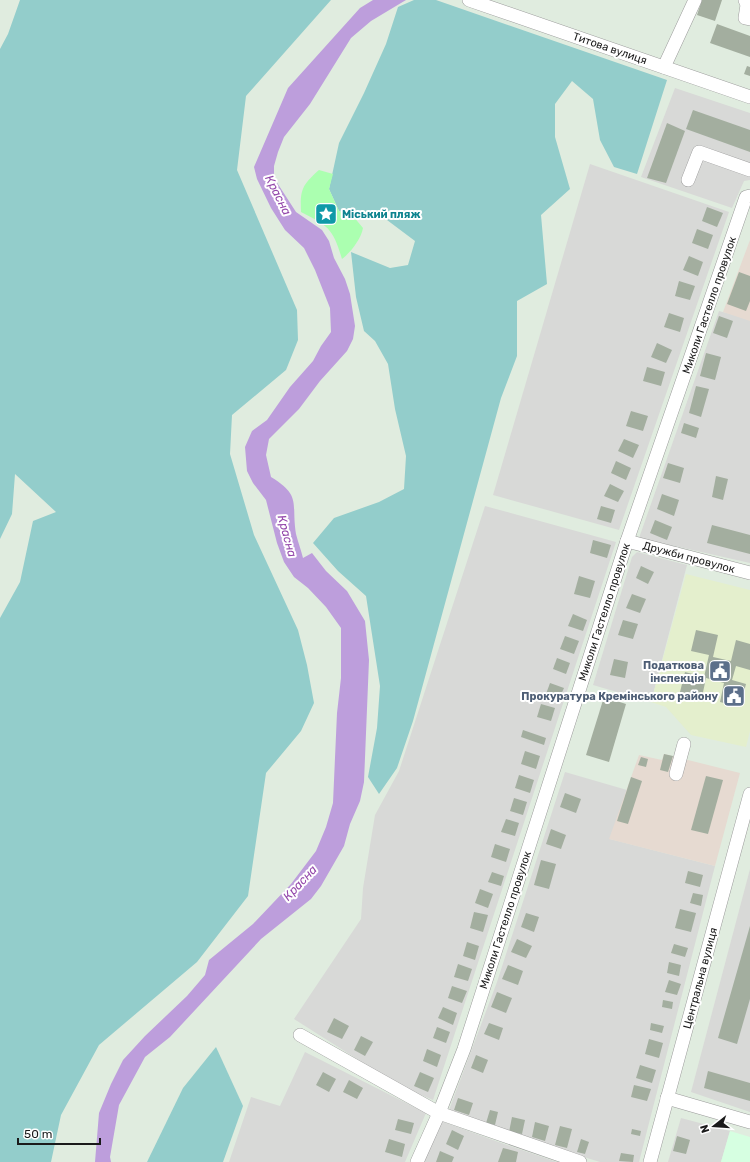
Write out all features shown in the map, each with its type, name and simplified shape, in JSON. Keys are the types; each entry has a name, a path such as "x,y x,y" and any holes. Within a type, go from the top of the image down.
{"street":[{"name":"Титова вулиця","path":"469,0 496,8 750,97"},
{"path":"664,67 694,0"},
{"path":"745,0 747,5 745,18 750,19"},
{"path":"688,180 699,152 750,170"},
{"name":"Миколи Гастелло провулок","path":"417,1162 439,1113 464,1049 627,541 748,197"},
{"name":"Дружби провулок","path":"627,541 750,573"},
{"path":"676,774 684,744"},
{"name":"Центральна вулиця","path":"650,1162 750,794"},
{"path":"300,1035 439,1113 580,1162"},
{"path":"667,1098 750,1122"}],"shaded area":[{"path":"20,0 331,0 246,96 237,170 297,310 298,340 286,370 232,415 230,454 254,535 298,630 307,665 314,703 301,731 266,773 248,896 197,962 99,1045 61,1115 51,1162 0,1162 0,618 20,582 33,521 56,512 15,474 12,514 0,539 0,49 8,34"},
{"path":"414,0 436,0 667,80 637,174 614,167 600,140 593,99 572,81 555,104 555,137 570,189 541,215 547,284 517,301 517,356 501,398 413,721 397,768 379,794 368,777 377,728 380,686 366,596 338,571 313,543 334,518 379,502 404,489 406,456 395,409 388,364 375,341 364,331 356,297 351,252 390,268 408,265 415,241 387,220 353,216 339,211 329,189 339,143 386,44 398,7"},
{"path":"675,88 750,113 750,180 744,181 732,208 641,177"},
{"path":"590,164 729,212 619,530 493,495"},
{"path":"750,240 750,321 723,312"},
{"path":"719,311 750,319 750,563 639,538"},
{"path":"485,506 616,542 433,1100 398,1085 294,1019 361,919 363,888 375,815 399,771"},
{"path":"637,552 687,565 651,702 593,685 632,557"},
{"path":"686,574 750,590 750,731 746,747 691,735 666,707 651,702"},
{"path":"664,754 740,773 715,866 609,839 639,755 662,760"},
{"path":"565,772 627,790 610,839 715,866 639,1162 600,1162 503,1132 449,1110 497,982"},
{"path":"750,869 750,1112 691,1092"},
{"path":"216,1047 243,1106 223,1162 147,1162 183,1088"},
{"path":"305,1052 426,1113 405,1162 229,1162 251,1097 280,1106"},
{"path":"681,1118 730,1131 721,1162 668,1162"},
{"path":"441,1121 504,1144 557,1162 423,1162"},
{"path":"730,1131 750,1137 750,1162 721,1162"}],"sand":[{"name":"Міський пляж","path":"319,170 333,174 329,189 339,211 353,216 363,228 355,245 342,259 336,241 329,230 318,221 301,212 303,188"}],"water":[{"name":"Красна","path":"373,0 406,0 371,21 351,38 310,104 284,137 274,166 274,178 296,212 322,230 329,241 334,258 345,279 350,294 355,326 353,339 347,351 320,381 299,409 269,439 266,455 271,477 281,484 291,495 294,507 296,534 303,558 312,553 326,571 347,591 365,621 369,660 364,782 360,801 350,824 344,846 321,886 311,899 261,939 170,1037 145,1057 119,1105 110,1157 111,1162 95,1162 99,1113 123,1060 145,1036 187,996 205,975 209,960 253,924 291,884 316,851 326,827 333,803 337,713 341,678 341,628 326,607 308,588 294,577 284,562 277,543 266,500 253,483 247,471 245,447 252,431 267,420 290,387 313,361 331,332 330,308 315,270 304,248 285,230 271,208 257,179 254,167 288,88 360,8"}],"building":[{"path":"702,0 722,0 715,21 697,15"},
{"path":"717,24 750,36 750,57 710,43"},
{"path":"747,66 750,67 750,76 744,74"},
{"path":"693,110 750,130 750,152 686,129"},
{"path":"667,123 685,131 666,183 647,178"},
{"path":"707,207 723,213 717,227 702,221"},
{"path":"697,229 713,235 708,249 692,243"},
{"path":"689,256 703,262 698,276 683,270"},
{"path":"739,272 750,276 750,301 746,311 727,304"},
{"path":"679,281 695,286 690,300 675,296"},
{"path":"669,313 684,318 680,332 664,327"},
{"path":"719,316 733,321 727,338 713,333"},
{"path":"657,343 672,350 666,363 651,357"},
{"path":"706,353 721,357 715,380 700,376"},
{"path":"647,367 665,372 661,386 643,381"},
{"path":"696,386 709,389 701,417 689,413"},
{"path":"631,411 648,416 643,431 626,426"},
{"path":"684,423 699,428 696,438 681,433"},
{"path":"624,439 639,445 633,458 618,451"},
{"path":"616,461 631,468 626,480 611,473"},
{"path":"668,463 684,468 680,483 663,478"},
{"path":"716,476 728,479 723,500 712,497"},
{"path":"610,484 624,491 618,502 604,496"},
{"path":"662,494 679,500 674,516 657,509"},
{"path":"601,506 615,510 611,523 597,519"},
{"path":"655,520 672,527 667,540 650,533"},
{"path":"712,525 750,535 750,554 707,543"},
{"path":"593,540 611,545 607,558 590,553"},
{"path":"641,566 654,572 648,584 636,578"},
{"path":"579,576 595,581 590,598 574,594"},
{"path":"632,594 646,599 640,613 626,608"},
{"path":"573,614 587,620 583,631 568,626"},
{"path":"623,620 638,624 633,639 618,635"},
{"path":"696,630 718,635 713,657 731,661 736,640 750,644 750,670 736,666 732,680 746,684 740,707 720,702 724,683 706,678 702,697 680,692 685,672 704,677 709,655 691,651"},
{"path":"565,636 579,641 574,654 560,649"},
{"path":"557,658 570,663 566,674 553,669"},
{"path":"614,659 628,662 625,678 610,675"},
{"path":"550,683 564,688 559,699 546,694"},
{"path":"604,697 626,704 609,762 586,755"},
{"path":"541,704 555,708 551,721 537,717"},
{"path":"523,730 546,738 544,745 521,737"},
{"path":"525,751 540,756 536,769 521,764"},
{"path":"664,754 673,756 668,772 660,770"},
{"path":"641,757 648,759 646,767 638,765"},
{"path":"519,775 534,780 530,793 515,788"},
{"path":"706,776 723,780 708,834 691,830"},
{"path":"631,777 642,781 628,824 617,821"},
{"path":"565,793 581,799 576,813 560,807"},
{"path":"514,798 527,802 523,815 510,811"},
{"path":"506,819 519,823 515,836 501,832"},
{"path":"551,829 566,835 561,849 546,844"},
{"path":"495,844 510,849 506,862 491,857"},
{"path":"541,860 556,864 549,889 534,885"},
{"path":"688,871 703,875 700,887 685,883"},
{"path":"492,872 504,876 501,886 488,882"},
{"path":"480,889 493,894 488,908 475,903"},
{"path":"693,893 703,895 701,906 690,903"},
{"path":"680,909 696,913 691,932 675,928"},
{"path":"474,912 488,915 483,932 470,928"},
{"path":"526,913 539,917 534,932 521,927"},
{"path":"750,926 750,999 737,1044 718,1038"},
{"path":"517,939 532,946 526,958 511,952"},
{"path":"467,942 479,946 475,960 463,956"},
{"path":"674,944 688,948 685,957 671,953"},
{"path":"669,962 681,965 679,976 667,973"},
{"path":"458,964 472,969 468,981 454,977"},
{"path":"508,965 523,971 518,985 502,979"},
{"path":"669,980 681,984 677,995 665,992"},
{"path":"452,986 467,991 462,1003 448,998"},
{"path":"497,992 512,998 506,1013 491,1007"},
{"path":"663,1000 673,1002 672,1009 662,1007"},
{"path":"443,1007 457,1013 453,1025 438,1018"},
{"path":"334,1018 349,1026 342,1039 327,1032"},
{"path":"489,1023 503,1028 499,1040 484,1034"},
{"path":"651,1023 664,1026 662,1033 650,1030"},
{"path":"437,1027 450,1032 446,1043 433,1038"},
{"path":"361,1036 373,1042 365,1056 354,1050"},
{"path":"649,1039 663,1043 659,1058 645,1054"},
{"path":"427,1049 441,1055 437,1067 423,1061"},
{"path":"476,1055 488,1060 483,1073 471,1068"},
{"path":"640,1065 656,1070 652,1083 636,1078"},
{"path":"708,1071 750,1083 750,1101 704,1088"},
{"path":"323,1072 336,1079 329,1092 316,1085"},
{"path":"420,1072 434,1078 428,1092 414,1086"},
{"path":"349,1080 363,1088 357,1099 343,1092"},
{"path":"634,1085 651,1089 647,1101 631,1097"},
{"path":"458,1098 473,1103 469,1115 454,1110"},
{"path":"490,1110 498,1112 495,1125 486,1123"},
{"path":"512,1117 525,1120 522,1134 509,1132"},
{"path":"398,1119 414,1123 411,1134 395,1130"},
{"path":"535,1122 549,1126 545,1141 532,1137"},
{"path":"560,1126 572,1129 567,1148 555,1145"},
{"path":"632,1129 641,1131 640,1136 631,1134"},
{"path":"452,1130 464,1136 458,1150 446,1144"},
{"path":"677,1136 690,1140 686,1154 673,1151"},
{"path":"389,1139 405,1144 402,1157 385,1152"},
{"path":"581,1139 589,1142 585,1154 577,1152"},
{"path":"503,1148 518,1152 516,1162 498,1162"},
{"path":"440,1151 454,1157 452,1162 436,1162"},
{"path":"621,1153 634,1155 633,1162 619,1161"}],"place":[{"name":"Міський пляж","path":"326,214"},
{"name":"Податкова інспекція","path":"720,671"},
{"name":"Прокуратура Кремінського району","path":"734,696"}]}
